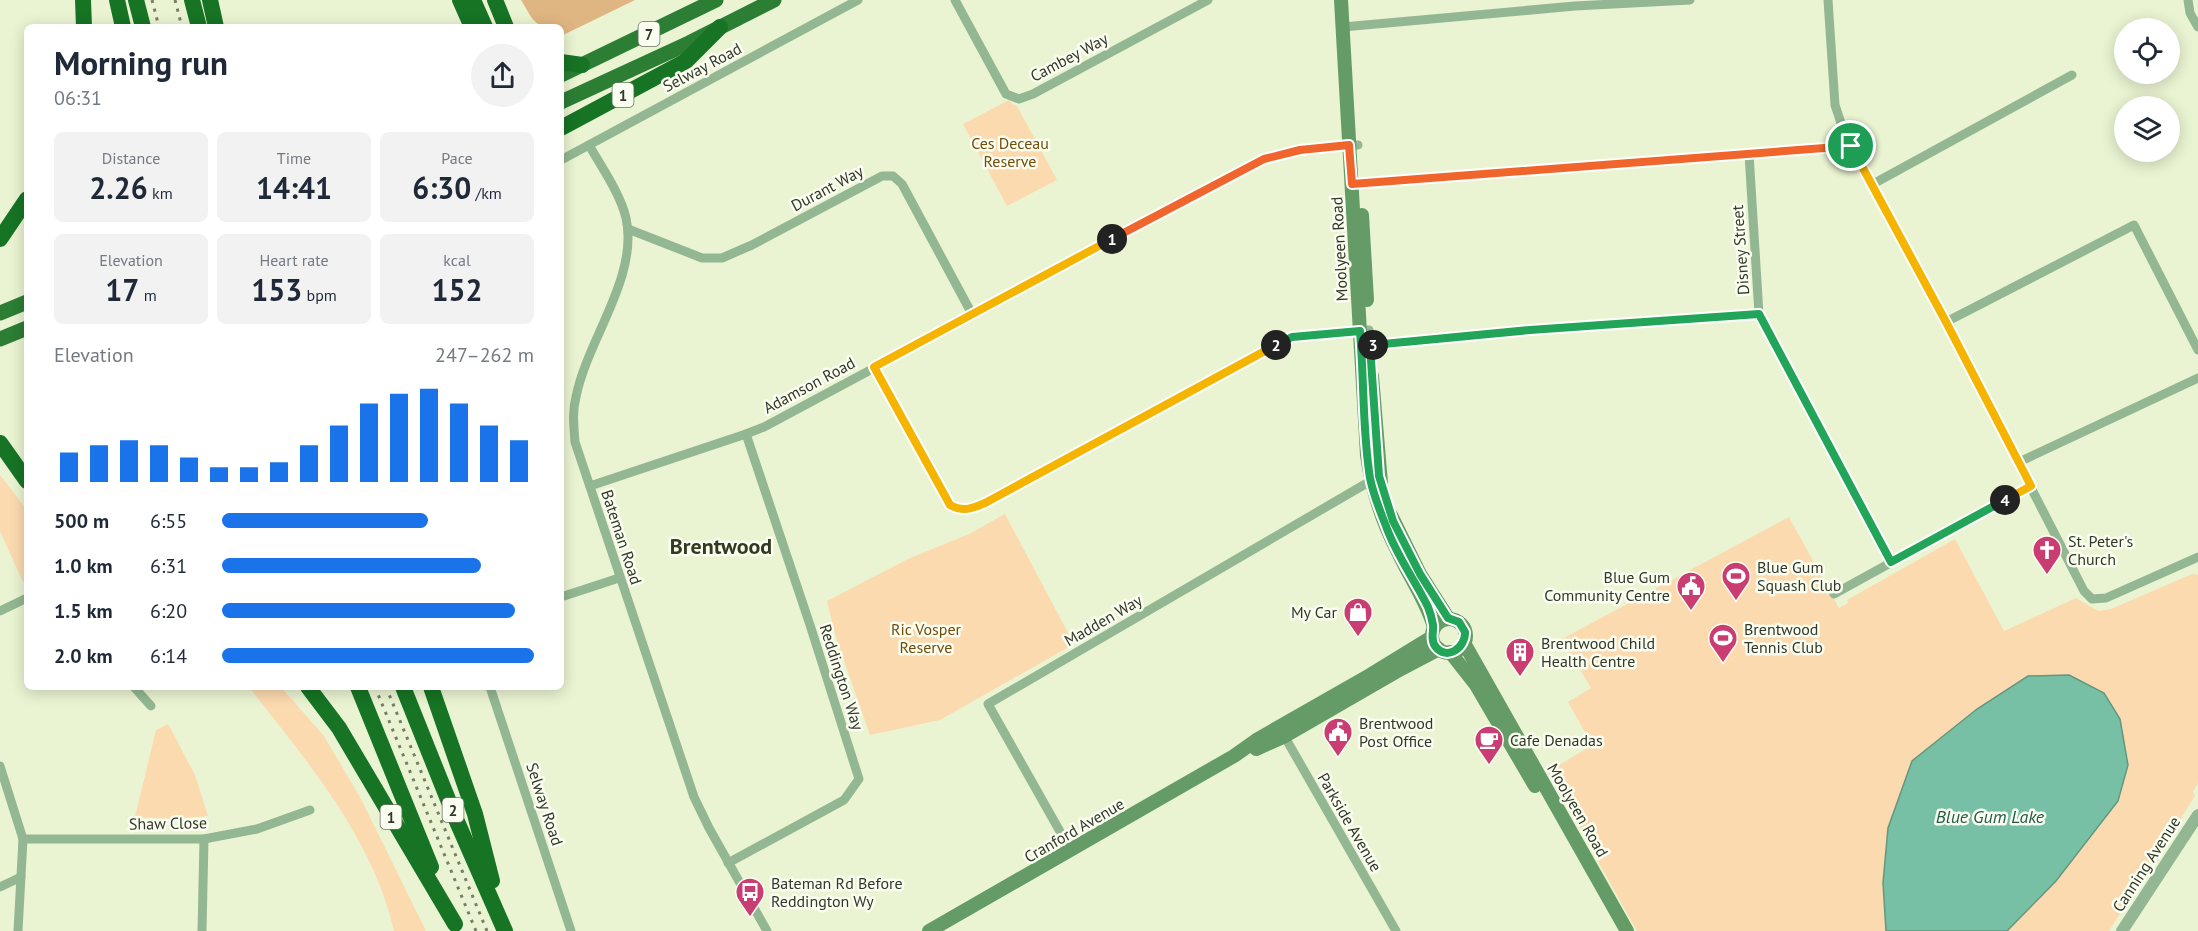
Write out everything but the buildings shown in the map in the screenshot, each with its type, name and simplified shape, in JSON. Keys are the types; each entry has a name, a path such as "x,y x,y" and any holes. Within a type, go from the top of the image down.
{"highway":[{"path":"83,0 84,24"},
{"path":"117,0 122,24"},
{"path":"136,0 142,24"},
{"path":"192,0 198,24"},
{"path":"210,0 215,24"},
{"path":"460,0 471,24"},
{"path":"473,0 484,24"},
{"path":"495,0 505,24"},
{"name":"7","path":"564,74 716,0"},
{"name":"7","path":"564,101 774,0"},
{"name":"1","path":"564,126 686,61 720,27"},
{"path":"564,62 582,65"},
{"path":"0,238 24,203"},
{"path":"0,313 24,303"},
{"path":"0,339 24,329"},
{"path":"0,429 15,465"},
{"path":"0,443 24,477"},
{"name":"1","path":"310,690 339,728 456,927"},
{"path":"359,690 456,927"},
{"name":"2","path":"404,690 451,807 505,931"},
{"path":"432,690 474,814 505,931"}],"main road":[{"name":"Moolyeen Road","path":"1341,0 1347,26"},
{"name":"Moolyeen Road","path":"1349,0 1347,26 1375,479 1386,528 1428,609 1434,645 1444,651 1476,685 1618,931"},
{"name":"Moolyeen Road","path":"1375,479 1420,574 1448,618 1463,626 1464,643 1627,931"},
{"path":"1433,632 1437,623 1448,618"},
{"name":"Cranford Avenue","path":"1282,732 1433,632"},
{"path":"1444,651 1460,648 1464,643"},
{"name":"Cranford Avenue","path":"929,931 1234,756 1401,669 1444,651"}],"street":[{"name":"Selway Road","path":"564,158 858,0"},
{"name":"Cambey Way","path":"955,0 1006,94 1019,99 1033,94 1208,0"},
{"path":"1347,26 1573,3 1690,0"},
{"path":"1828,0 1835,105 1851,146 1946,322 2084,591 2092,599 2106,598 2198,557"},
{"path":"2188,0 2190,13 2198,27"},
{"path":"1873,184 2072,75"},
{"name":"Bateman Road","path":"589,145 620,201 628,229 625,267 590,354 576,396 573,419 575,442 694,797 766,931"},
{"name":"Adamson Road","path":"590,486 746,435 1264,159 1300,150 1354,145"},
{"path":"1356,184 1851,146"},
{"name":"Disney Street","path":"1749,154 1759,314 1891,562"},
{"name":"Durant Way","path":"628,229 702,258 722,258 732,255 882,176 893,176 902,184 972,314"},
{"path":"1946,322 2134,220 2198,350"},
{"path":"1366,346 1530,330 1759,314"},
{"path":"874,367 950,505 958,510 970,510 1292,337 1365,330"},
{"path":"2019,462 2198,378"},
{"name":"Reddington Way","path":"728,863 844,800 859,779 746,435"},
{"name":"Madden Way","path":"1071,851 988,704 1375,479"},
{"path":"1834,594 2031,486"},
{"path":"564,596 619,578"},
{"path":"0,611 24,599"},
{"path":"137,690 151,706"},
{"name":"Selway Road","path":"491,690 571,931"},
{"name":"Parkside Avenue","path":"1282,732 1396,931"},
{"path":"0,766 23,839 18,931"},
{"name":"Shaw Close","path":"23,839 204,839 257,829 310,810"},
{"name":"Canning Avenue","path":"2122,931 2198,816"},
{"path":"202,931 204,839"},
{"path":"0,887 21,877"}],"green space":[{"name":"Ces Deceau Reserve","path":"1009,100 1017,106 1057,180 1007,206 963,124"},
{"path":"0,475 24,506 23,582 0,531"},
{"name":"Ric Vosper Reserve","path":"1005,514 1074,644 940,720 870,735 836,638 827,601 908,559 969,534"},
{"path":"1789,517 1839,608 1848,603 1847,600 1955,539 2004,631 2076,598 2098,611 2111,609 2192,574 2198,575 2198,783 2193,792 2195,796 2109,931 1637,931 1548,772 1592,745 1568,702 1591,688 1562,639"},
{"path":"251,690 284,690 324,736 361,799 426,931 394,931 384,897 354,832 335,801"},
{"path":"168,724 195,775 208,816 172,819 135,817 156,730"}],"shaded area":[{"path":"521,0 635,0 564,35 564,24 539,24 529,14"}],"water":[{"name":"Blue Gum Lake","path":"2069,675 2104,693 2120,719 2128,765 2118,801 2056,881 2007,931 1886,931 1883,883 1888,828 1912,761 1977,709 2028,676"}],"railway":[{"path":"152,0 158,24"},
{"path":"175,0 181,24"},
{"path":"376,690 476,931"},
{"path":"387,690 487,931"}],"place":[{"name":"St. Peter's Church","path":"2047,576"},
{"name":"Blue Gum Squash Club","path":"1736,602"},
{"name":"Blue Gum Community Centre","path":"1691,612"},
{"name":"My Car","path":"1358,638"},
{"name":"Brentwood Tennis Club","path":"1723,664"},
{"name":"Brentwood Child Health Centre","path":"1520,678"},
{"name":"Brentwood Post Office","path":"1338,758"},
{"name":"Cafe Denadas","path":"1489,766"},
{"name":"Bateman Rd Before Reddington Wy","path":"750,918"}],"district":[{"name":"Brentwood","path":"721,546"}],"route":[{"path":"1851,146 1352,184 1349,145 1279,154 1247,167 874,367 950,505 958,510 970,510 1292,337 1360,331 1361,346 1370,346 1379,476 1393,521 1420,574 1448,618 1454,619 1463,626 1464,643 1456,651 1450,652 1444,652 1434,645 1432,637 1434,627 1428,609 1386,528 1371,481 1367,455 1361,346 1530,330 1759,314 1891,562 2031,486 1851,146"}]}
